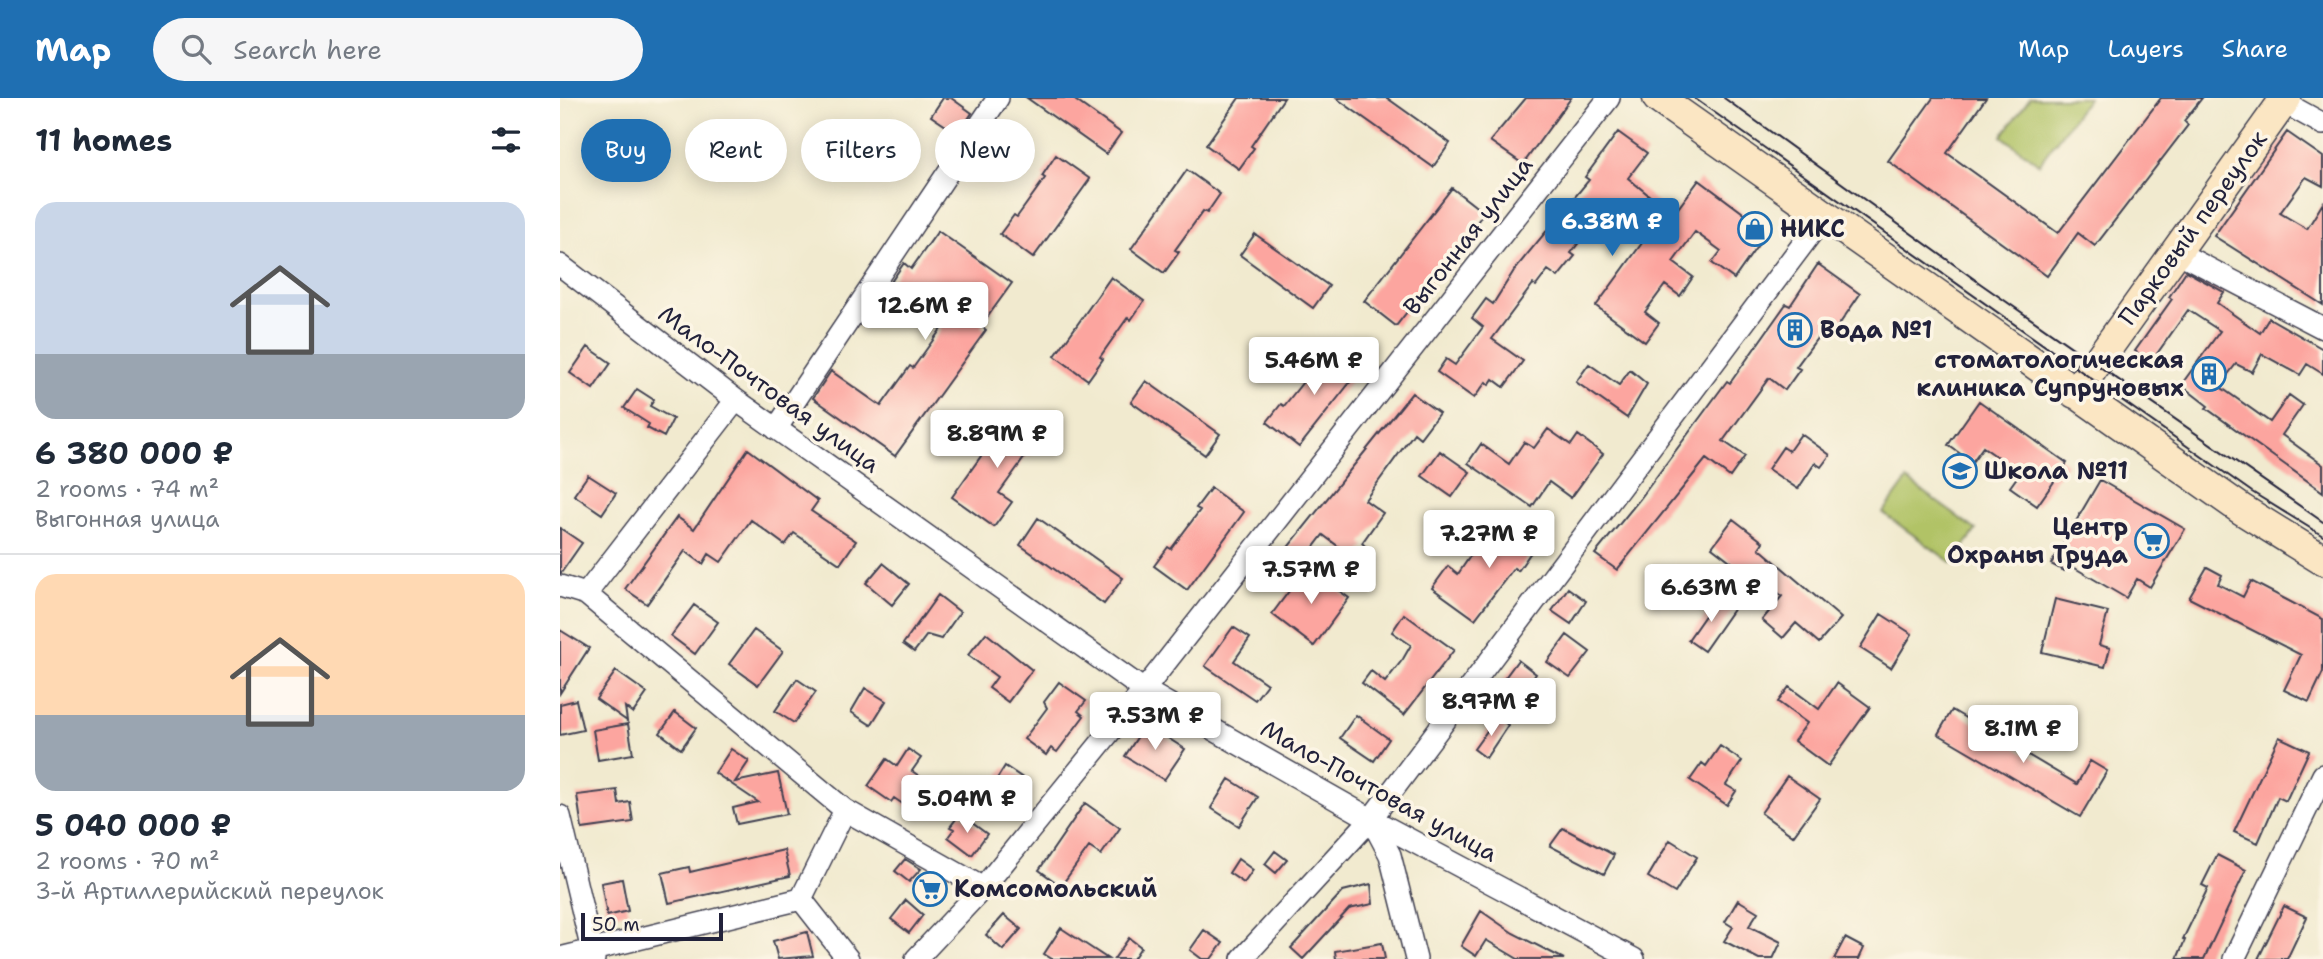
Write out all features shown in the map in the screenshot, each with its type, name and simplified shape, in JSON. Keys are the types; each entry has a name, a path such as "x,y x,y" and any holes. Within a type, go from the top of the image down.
{"main road":[{"path":"1658,98 2288,541 2323,560"},
{"name":"Парковый переулок","path":"2076,393 2284,100"}],"street":[{"path":"776,429 998,98"},
{"name":"Выгонная улица","path":"916,959 983,888 1144,690 1609,98"},
{"path":"2284,100 2323,124"},
{"path":"1242,959 1371,819 1824,216"},
{"path":"2175,251 2323,328"},
{"name":"Мало-Почтовая улица","path":"560,265 736,400 1144,690 1371,819 1634,959"},
{"path":"586,594 736,400"},
{"path":"560,586 586,594 845,810 983,888"},
{"path":"2234,959 2323,775"},
{"path":"560,958 593,955 801,900 845,810"},
{"path":"560,816 593,955"},
{"path":"1371,819 1390,855 1416,959"},
{"path":"801,900 848,959"}],"green space":[{"path":"2030,98 2088,98 2039,164 2002,136"},
{"path":"1907,480 1976,530 1952,563 1883,513"}],"building":[{"path":"943,98 951,98 972,113 968,119 936,119 931,116"},
{"path":"1027,98 1072,98 1121,133 1106,154"},
{"path":"1239,98 1284,98 1251,146 1254,148 1239,169 1206,145"},
{"path":"1336,98 1387,98 1450,143 1433,167"},
{"path":"1526,98 1571,98 1523,164 1490,141"},
{"path":"1933,98 1986,98 1947,153 2058,233 2161,98 2202,98 2184,121 2188,125 2095,246 2078,233 2047,276 1888,161"},
{"path":"1618,132 1647,153 1628,178 1673,215 1699,180 1746,215 1748,212 1770,228 1734,279 1712,263 1721,251 1695,232 1673,262 1693,277 1680,296 1665,285 1645,312 1659,323 1645,342 1596,306 1645,239 1606,207 1571,253 1575,256 1558,277 1548,270 1536,286 1533,284 1492,339 1523,361 1504,387 1493,379 1489,385 1486,382 1474,398 1437,372 1446,359 1455,365 1483,327 1472,318 1486,299 1493,304 1515,269 1589,180 1585,177"},
{"path":"2287,132 2323,157 2323,186 2306,177 2280,213 2307,229 2323,203 2323,305 2214,236"},
{"path":"1056,155 1090,179 1033,258 1000,234 1014,215 1017,217 1045,178 1042,176"},
{"path":"1187,170 1220,194 1207,213 1203,211 1175,250 1179,252 1164,273 1131,249"},
{"path":"1452,188 1484,213 1396,326 1364,301"},
{"path":"938,231 1012,283 981,326 986,330 895,456 813,398 831,371 881,406 910,366 913,368 941,329 938,327 943,320 891,282 904,263 911,269"},
{"path":"1255,234 1329,286 1313,308 1240,255"},
{"path":"1818,264 1860,294 1834,332 1826,326 1796,367 1800,369 1785,390 1769,378 1723,441 1745,456 1730,477 1706,459 1617,570 1595,554 1640,499 1727,381 1730,383 1786,304 1790,306"},
{"path":"2186,271 2224,292 2217,303 2260,333 2269,318 2323,349 2323,374 2307,364 2300,375 2262,354 2252,372 2236,364 2219,386 2270,422 2289,395 2303,405 2282,435 2323,465 2323,492 2206,408 2208,406 2181,385 2220,331 2188,310 2151,362 2135,351 2172,299 2169,297"},
{"path":"1111,277 1144,301 1131,320 1128,317 1100,357 1103,359 1088,380 1055,356"},
{"path":"1326,346 1359,371 1299,447 1267,422 1281,404 1284,406 1314,368 1311,366"},
{"path":"588,347 611,363 593,389 570,373"},
{"path":"1589,364 1619,385 1630,370 1647,384 1627,418 1576,382"},
{"path":"1146,381 1220,434 1205,455 1131,402"},
{"path":"637,389 654,400 650,406 673,419 664,437 647,428 649,424 624,408"},
{"path":"1412,393 1439,413 1420,438 1414,433 1365,500 1383,513 1362,543 1365,546 1355,559 1323,535 1297,569 1281,556"},
{"name":"Школа №11","path":"1979,401 2067,463 2037,506 2010,487 2020,473 1983,447 1972,462 1948,445"},
{"path":"1011,414 1044,437 1031,456 1027,454 999,493 1012,502 994,527 952,497"},
{"path":"1548,429 1571,445 1578,435 1603,454 1571,498 1549,482 1532,507 1468,463 1481,444 1509,464 1524,442 1534,448"},
{"path":"1801,434 1830,455 1821,467 1815,463 1798,489 1768,469 1783,447 1789,451"},
{"path":"748,449 818,501 811,511 856,541 840,564 794,533 785,545 751,520 721,562 709,554 703,564 685,551 647,604 625,589 677,517 694,529"},
{"path":"1440,451 1470,472 1452,497 1422,476"},
{"path":"588,475 616,493 602,514 574,495"},
{"path":"2100,480 2185,529 2150,587 2137,579 2126,598 2068,564 2064,571 2051,564"},
{"path":"1211,488 1244,512 1187,590 1154,566 1168,547 1171,549 1200,510 1196,508"},
{"path":"1533,515 1549,526 1518,571 1514,568 1475,619 1432,588 1448,566 1458,574 1475,549 1489,559 1510,529 1519,535"},
{"path":"1038,518 1123,578 1104,604 1020,545"},
{"path":"1733,519 1763,542 1759,548 1841,618 1819,643 1796,623 1783,638 1762,620 1782,596 1746,565 1742,570 1712,547"},
{"path":"560,528 582,543 561,573 560,573"},
{"path":"883,563 909,584 892,605 866,583"},
{"path":"1307,567 1349,598 1314,646 1272,614"},
{"path":"2207,567 2222,575 2218,584 2243,597 2251,581 2323,619 2323,672 2309,702 2284,690 2301,655 2189,598"},
{"path":"1568,588 1586,601 1571,624 1552,611"},
{"path":"938,595 960,612 941,639 927,635 914,652 903,644"},
{"path":"1718,597 1734,608 1704,651 1688,640"},
{"path":"2055,599 2108,612 2099,645 2110,648 2105,667 2042,652"},
{"path":"694,605 718,622 695,654 671,636"},
{"path":"1404,614 1454,650 1404,715 1362,683 1371,671 1385,682 1403,659 1411,645 1392,632"},
{"path":"1881,614 1912,634 1891,668 1860,648"},
{"path":"1233,627 1250,638 1234,661 1267,684 1255,700 1205,666"},
{"path":"560,630 589,648 560,693"},
{"path":"754,630 783,651 758,685 729,664"},
{"path":"986,633 1032,670 1008,702 989,688 997,677 968,655"},
{"path":"1567,635 1590,652 1570,678 1547,662"},
{"path":"1518,660 1536,674 1508,712 1490,698"},
{"path":"616,671 647,693 633,713 625,707 627,721 596,699"},
{"path":"797,679 816,692 794,723 775,711"},
{"path":"1059,682 1086,701 1078,711 1084,716 1057,752 1051,748 1046,755 1024,739 1047,708 1044,702"},
{"path":"1837,683 1870,707 1828,766 1794,741 1807,723 1778,702 1789,687 1819,709"},
{"path":"865,688 886,701 871,725 851,712"},
{"path":"576,700 583,730 560,735 560,704"},
{"path":"1952,710 2077,784 2090,761 2107,771 2080,817 1938,734"},
{"path":"675,712 696,728 681,749 660,733"},
{"path":"1356,715 1389,739 1374,761 1340,738"},
{"path":"1497,717 1508,725 1486,758 1474,749"},
{"path":"628,724 633,754 598,760 593,730"},
{"path":"1146,724 1185,749 1164,780 1125,756"},
{"path":"2279,737 2309,751 2286,801 2278,797 2258,843 2234,832"},
{"path":"1720,746 1742,761 1726,785 1736,791 1727,805 1690,780 1702,763 1706,766"},
{"path":"731,749 749,761 735,782 778,773 787,814 737,824 733,808 758,802 715,773"},
{"path":"908,749 921,758 912,771 935,787 916,813 894,798 891,802 868,786 887,759 897,766"},
{"path":"1005,766 1030,783 1011,807 990,790"},
{"path":"1787,776 1820,799 1793,836 1761,813"},
{"path":"1229,779 1258,797 1239,826 1211,808"},
{"path":"617,790 619,804 630,802 633,822 582,829 577,795"},
{"path":"1085,803 1120,828 1101,855 1089,847 1061,886 1039,870"},
{"path":"960,814 987,834 972,855 948,837 954,829 950,827"},
{"path":"1563,828 1614,855 1604,874 1550,846"},
{"path":"1670,840 1697,857 1675,893 1648,877"},
{"path":"784,850 790,876 669,903 662,873 689,867 690,872"},
{"path":"1275,851 1287,860 1276,873 1265,864"},
{"path":"2217,855 2246,870 2204,959 2177,959 2185,940 2183,939 2208,888 2202,885"},
{"path":"905,859 921,869 909,882 895,871"},
{"path":"1238,859 1253,870 1244,883 1229,873"},
{"path":"622,879 628,911 607,916 601,883"},
{"path":"1371,884 1373,904 1349,909 1303,959 1291,948 1343,891"},
{"path":"906,900 923,915 909,933 891,919"},
{"path":"1738,900 1758,912 1749,926 1781,942 1773,959 1759,959 1724,941 1733,927 1725,922"},
{"path":"2284,906 2307,917 2287,959 2258,959"},
{"path":"1481,911 1513,933 1564,959 1518,959 1486,940 1476,956 1461,946"},
{"path":"1004,915 1021,929 1003,950 986,935"},
{"path":"1061,928 1108,959 1052,959 1044,954"},
{"path":"1204,930 1223,943 1211,959 1202,959 1190,950"},
{"path":"807,932 813,956 778,959 773,941"},
{"path":"1129,938 1141,947 1133,959 1114,959"},
{"path":"1845,938 1864,948 1859,959 1834,959"},
{"path":"1382,943 1385,959 1336,959 1335,951"}],"tram line":[{"path":"1694,98 2252,492 2323,536"},
{"path":"1724,98 1981,284 2323,522"}],"place":[{"name":"НИКС","path":"1755,229"},
{"name":"Вода №1","path":"1795,330"},
{"name":"стоматологическая клиника Супруновых","path":"2209,374"},
{"name":"Школа №11","path":"1960,471"},
{"name":"Центр Охраны Труда","path":"2152,541"},
{"name":"Комсомольский","path":"930,889"}]}
